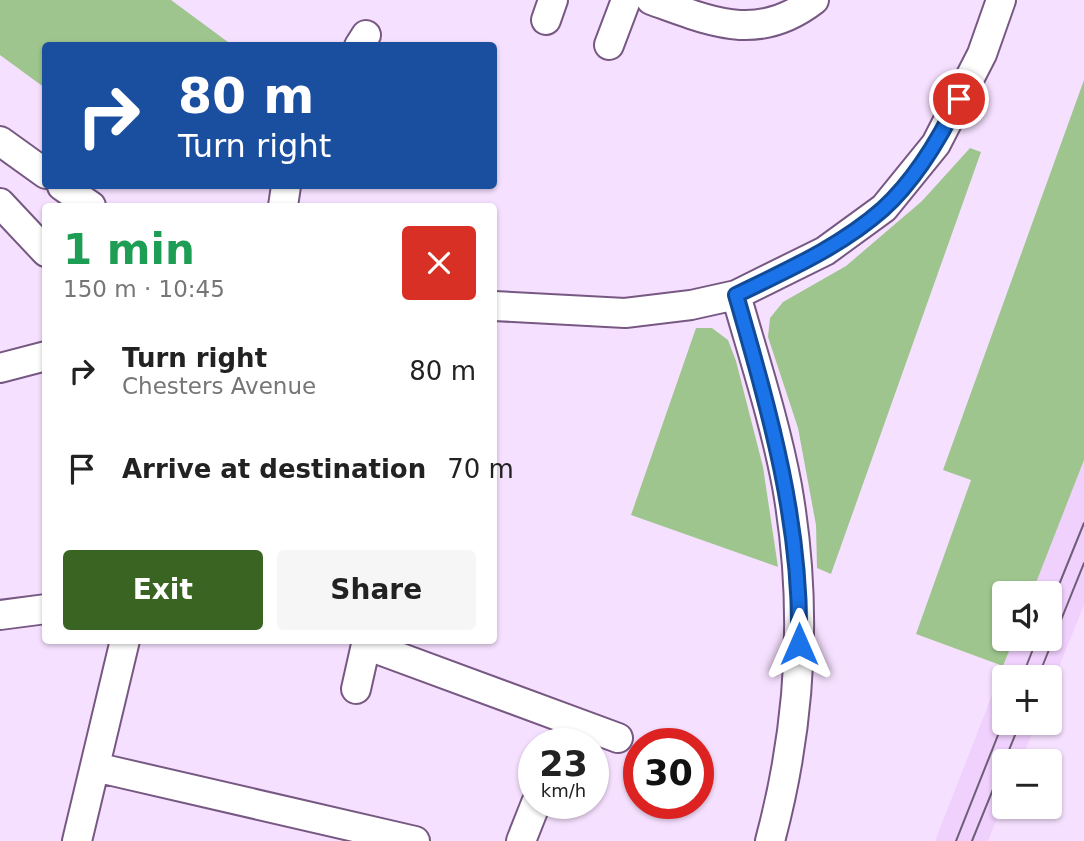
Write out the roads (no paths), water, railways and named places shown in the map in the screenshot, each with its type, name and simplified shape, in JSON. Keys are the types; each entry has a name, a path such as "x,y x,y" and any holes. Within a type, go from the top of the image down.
{"street":[{"path":"609,45 626,0"},
{"path":"651,0 738,27 764,24 814,0"},
{"path":"497,306 625,313 691,305 736,295 825,251 884,208 936,144 982,54 1001,0"},
{"path":"3,149 42,172"},
{"path":"66,189 87,203"},
{"path":"0,203 42,248"},
{"path":"736,295 784,473 798,580 799,644 795,708 788,763 770,841"},
{"path":"0,368 42,357"},
{"path":"0,615 42,610"},
{"path":"77,841 124,644"},
{"path":"356,689 367,644"},
{"path":"369,644 557,728"},
{"path":"609,737 618,738"},
{"path":"95,767 415,841"},
{"path":"521,841 530,819"}],"tram line":[{"path":"1061,581 1084,523"},
{"path":"1043,665 1084,563"},
{"path":"1027,665 1032,651"},
{"path":"956,841 998,735"},
{"path":"972,841 1015,735"}]}
